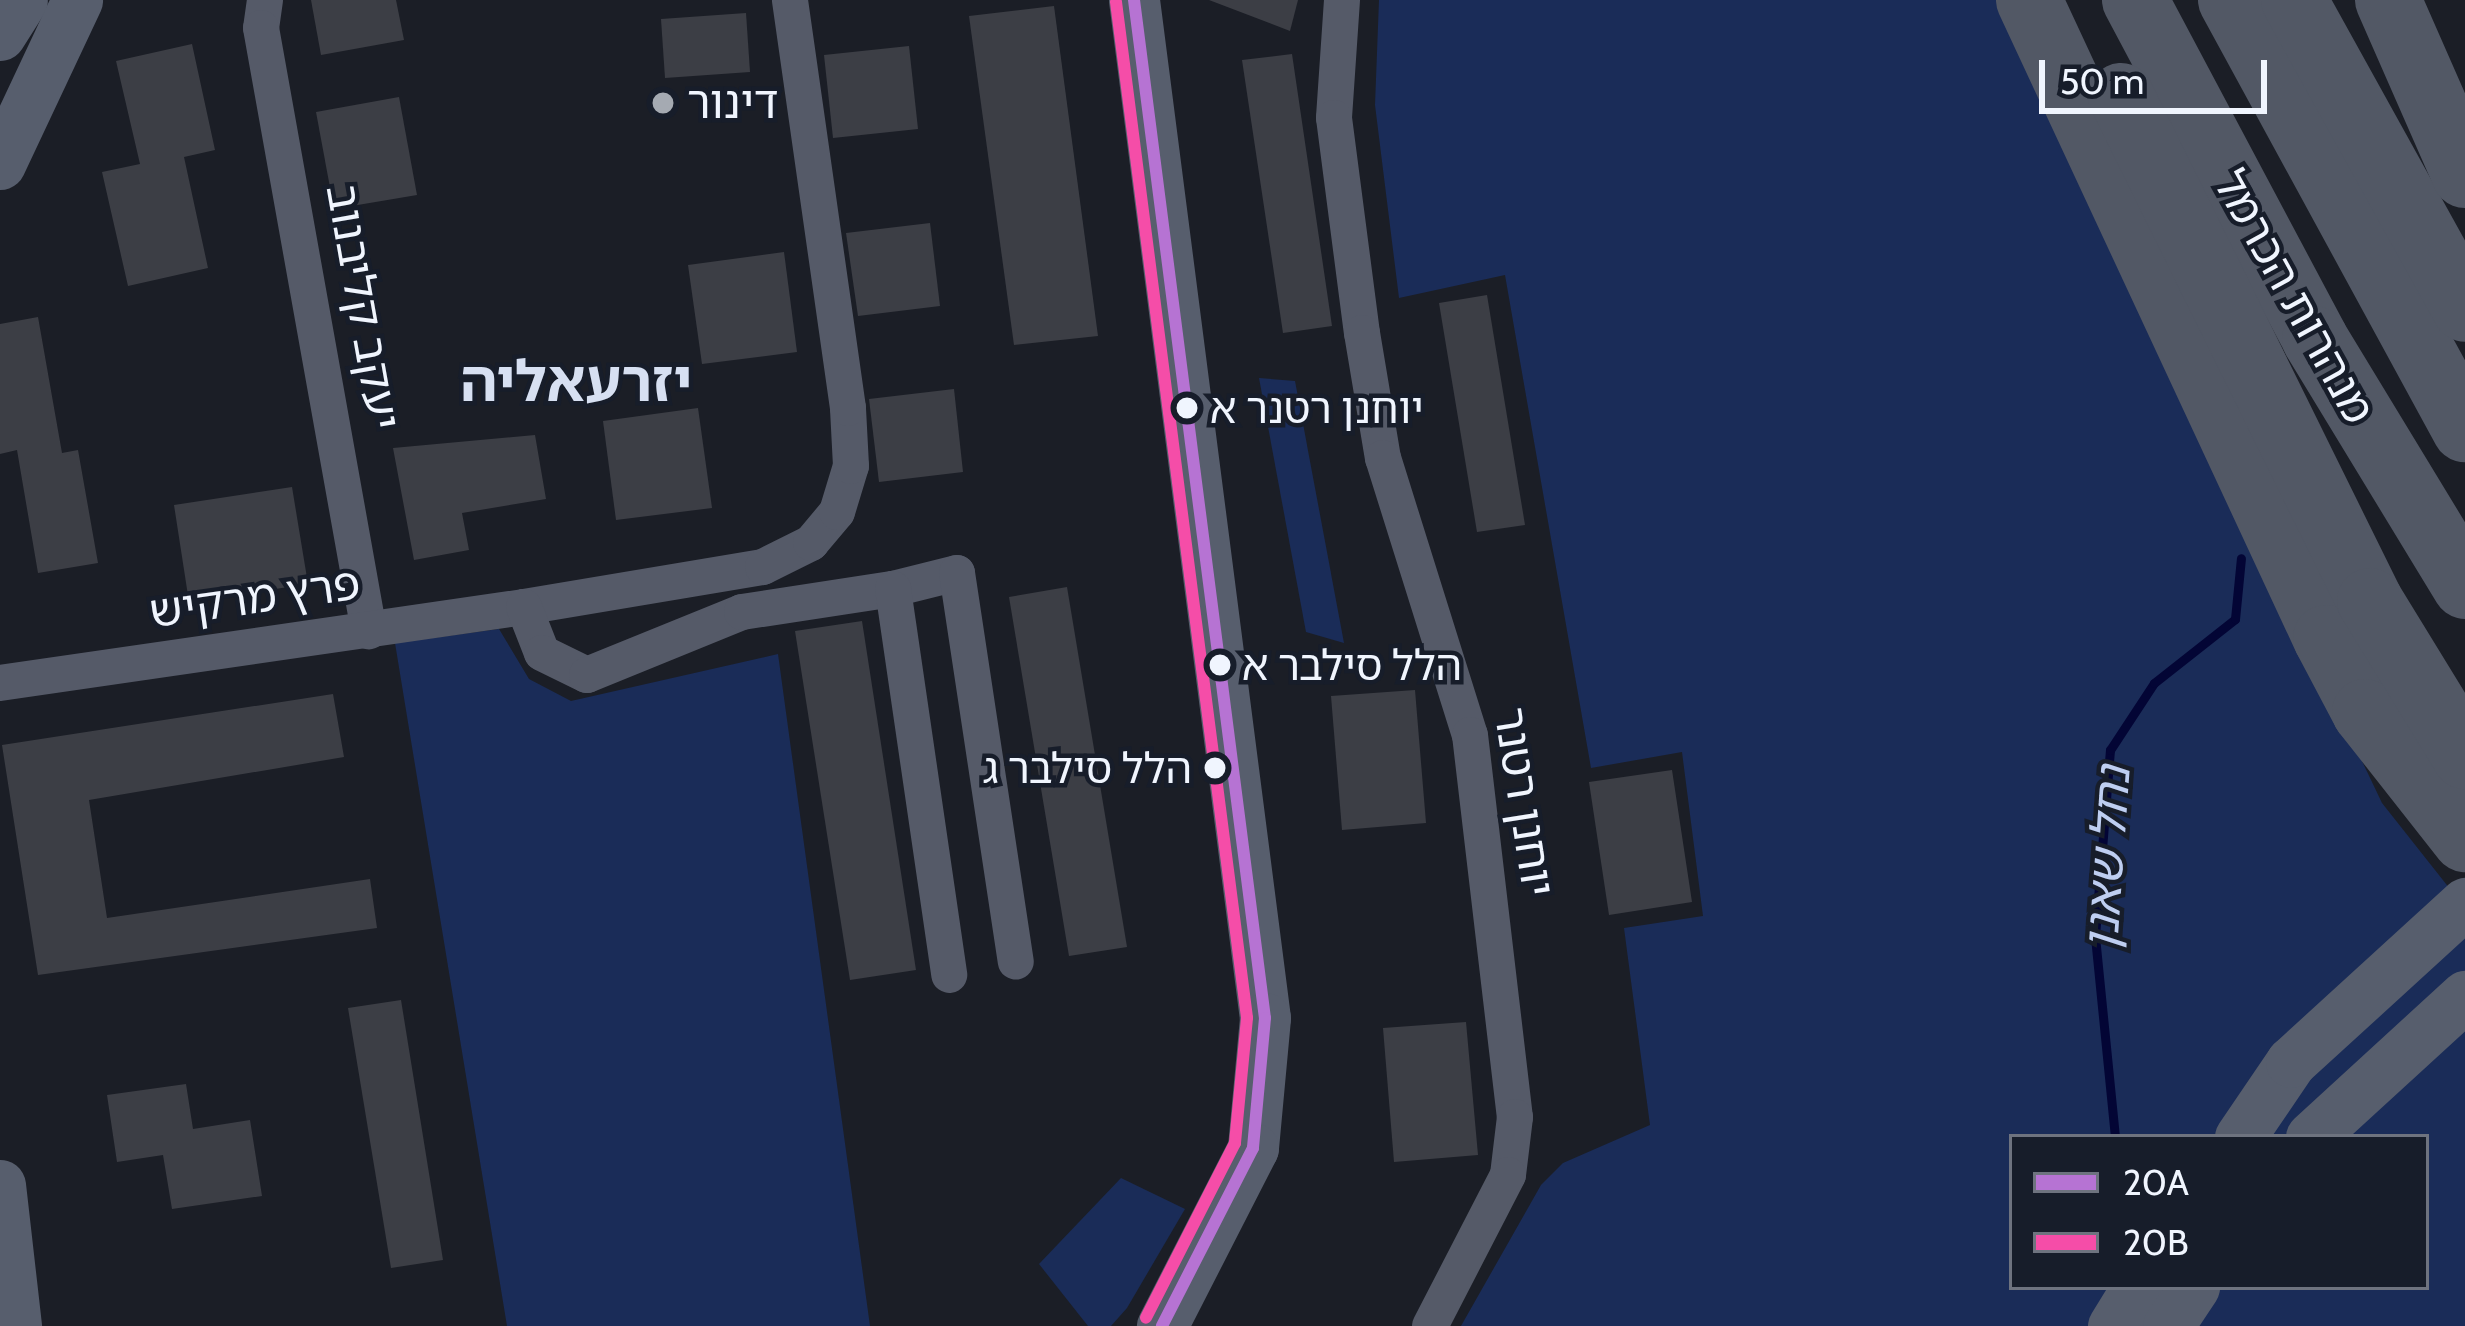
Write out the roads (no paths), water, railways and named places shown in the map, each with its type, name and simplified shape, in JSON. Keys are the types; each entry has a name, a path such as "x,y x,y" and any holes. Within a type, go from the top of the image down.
{"highway":[{"path":"2029,0 2326,638 2454,828"},
{"path":"2076,0 2370,601 2465,756"},
{"name":"מנהרות הכרמל","path":"2135,0 2217,162 2465,586"},
{"name":"מנהרות הכרמל","path":"2231,0 2293,123 2465,429"},
{"path":"2294,0 2465,309"},
{"path":"2388,0 2465,176"}],"street":[{"path":"0,34 22,0"},
{"path":"0,164 77,0"},
{"name":"יעקב קליבנוב","path":"265,0 261,28 309,259 368,631"},
{"name":"פרץ מרקיש","path":"0,683 368,631 763,567 811,543 837,512 851,466 790,0"},
{"path":"1134,0 1265,1018 1265,1078 1243,1179 1162,1326"},
{"name":"יוחנן רטנר","path":"1342,0 1334,118 1362,333 1383,458 1470,735 1515,1117 1508,1175 1430,1326"},
{"path":"524,607 542,653 587,675 742,612 893,589 957,573 1016,962"},
{"path":"893,589 949,975"},
{"path":"2242,1134 2291,1062 2465,903"},
{"path":"2254,1134 2465,941"},
{"path":"2314,1134 2465,996"},
{"path":"0,1185 16,1326"},
{"path":"2113,1326 2135,1290"},
{"path":"2168,1326 2192,1290"}],"waterway":[{"name":"נחל שאנן","path":"2115,1134 2095,936 2110,750 2154,683 2235,619 2241,558"}],"place":[{"name":"דינור","path":"663,103"},
{"name":"יוחנן רטנר א","path":"1187,408"},
{"name":"הלל סילבר א","path":"1220,665"},
{"name":"הלל סילבר ג","path":"1215,768"}],"district":[{"name":"יזרעאליה","path":"576,381"}]}
